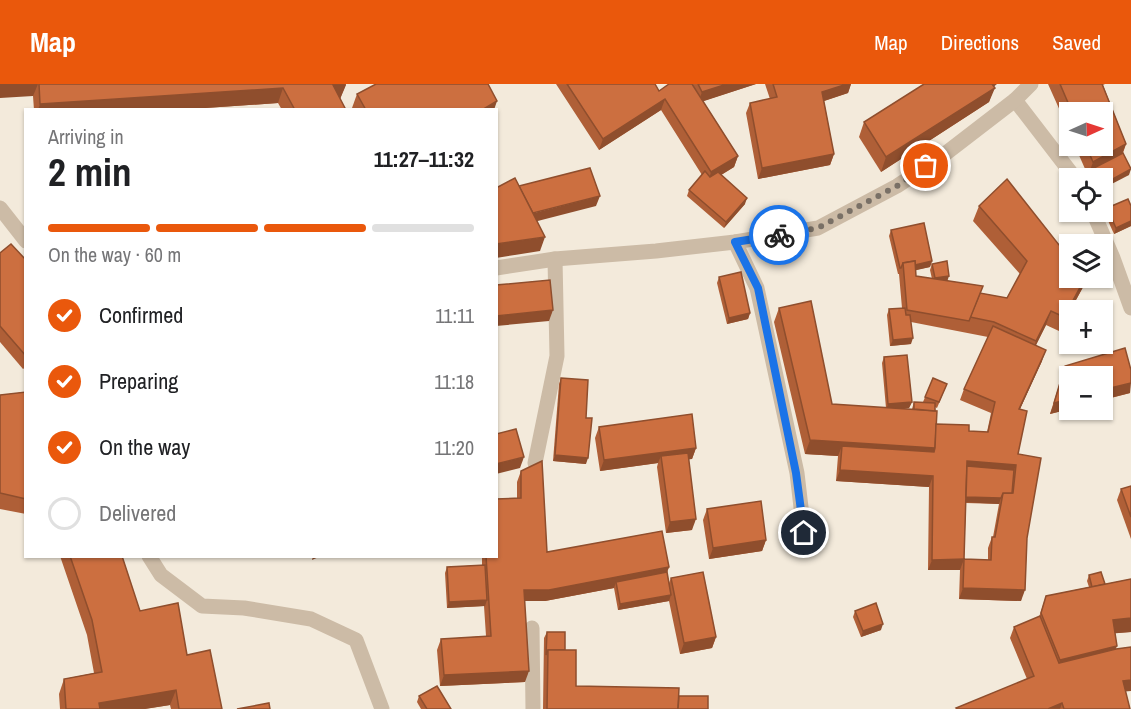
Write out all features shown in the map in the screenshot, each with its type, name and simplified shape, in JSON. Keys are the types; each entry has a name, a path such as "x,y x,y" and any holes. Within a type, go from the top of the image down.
{"street":[{"path":"498,268 555,259 735,242 818,228 897,186 941,157 1015,100 1031,84"},
{"path":"1015,100 1067,168"},
{"path":"0,208 24,238"},
{"path":"1097,222 1131,308"},
{"path":"735,242 758,288 796,473 804,533"},
{"path":"535,463 557,356 555,259"},
{"path":"150,558 161,574 202,606 244,608 311,619 356,639 382,709"},
{"path":"161,558 161,574"},
{"path":"532,628 533,709"}],"building":[{"path":"39,84 346,84 333,85 345,108 294,108 283,88 40,104"},
{"path":"376,84 488,84 497,101 485,108 365,108 357,94"},
{"path":"567,84 655,84 659,91 669,84 692,84 738,156 711,172 665,99 603,139"},
{"path":"698,84 727,84 702,92"},
{"path":"773,84 847,84 822,92 834,154 762,168 750,103 777,97"},
{"path":"924,84 992,84 995,88 886,157 864,122"},
{"path":"1060,84 1102,84 1109,102 1068,102"},
{"path":"1113,112 1126,144 1113,151"},
{"path":"1123,153 1131,169 1113,179 1113,168 1094,168"},
{"path":"1090,156 1104,156 1093,162"},
{"path":"590,168 600,196 533,213 519,186"},
{"path":"705,171 710,177 718,172 747,198 726,222 689,190"},
{"path":"515,178 545,237 498,244 498,187"},
{"path":"1007,179 1059,245 1059,288 1080,288 1073,300 1059,300 1059,315 1051,311 1036,341 994,322 970,317 980,293 1007,298 1027,261 979,206"},
{"path":"1128,199 1131,206 1131,221 1116,228 1113,221 1113,205"},
{"path":"924,223 932,261 915,265 915,261 903,263 900,268 891,230"},
{"path":"11,244 24,258 24,354 0,326 0,253"},
{"path":"915,261 916,276 983,286 969,321 907,310 903,263"},
{"path":"947,261 949,276 935,278 932,264"},
{"path":"741,272 750,313 729,318 719,277"},
{"path":"550,280 553,310 498,316 498,285"},
{"path":"811,301 832,404 937,411 935,448 810,440 779,308"},
{"path":"905,308 906,315 910,315 913,338 893,340 889,309"},
{"path":"993,326 1046,350 1019,409 1027,411 1018,454 1041,458 1027,538 1025,590 963,588 964,559 932,560 933,476 840,470 842,446 934,452 936,424 969,425 969,431 988,432 995,402 964,389","holes":["967,461 1016,465 1013,493 1003,493 995,537 992,537 991,560 964,559"]},
{"path":"1125,348 1131,370 1131,383 1113,387 1113,366 1065,366 1105,354 1113,354 1113,352"},
{"path":"907,355 912,402 888,404 884,357"},
{"path":"561,378 588,380 586,418 592,418 588,458 555,455"},
{"path":"933,378 947,384 939,402 925,397"},
{"path":"1059,386 1059,402 1054,403"},
{"path":"24,392 24,499 0,493 0,395"},
{"path":"914,402 935,403 935,411 914,409"},
{"path":"692,414 696,448 604,460 599,427"},
{"path":"516,429 524,457 498,464 498,434"},
{"path":"688,453 696,519 670,522 661,456"},
{"path":"542,461 547,552 662,531 669,567 549,590 524,590 529,671 444,675 441,639 491,636 486,558 498,558 498,499 521,498 521,471"},
{"path":"967,466 1014,470 1012,493 1003,493 1001,498 966,497"},
{"path":"1131,486 1131,517 1121,489"},
{"path":"761,501 766,540 713,548 707,509"},
{"path":"71,558 123,558 140,611 178,603 187,655 210,650 222,709 179,709 176,690 99,703 100,709 66,709 64,679 102,672 92,620"},
{"path":"485,565 487,600 449,602 447,567"},
{"path":"667,572 671,595 620,604 616,582"},
{"path":"703,572 716,637 684,643 671,578"},
{"path":"1101,572 1105,584 1092,587 1089,575"},
{"path":"1131,579 1131,618 1113,620 1117,646 1060,660 1041,613 1046,596"},
{"path":"876,603 883,624 863,631 855,611"},
{"path":"1040,616 1059,663 1131,647 1131,680 1123,681 1130,709 1064,709 1062,703 1048,709 956,708 1034,676 1014,627"},
{"path":"547,632 565,632 565,650 548,650 546,655"},
{"path":"548,650 576,650 576,686 679,688 678,709 547,709"},
{"path":"437,686 451,709 427,709 419,696"},
{"path":"679,696 708,696 708,709 678,709"},
{"path":"269,703 270,709 237,709"}],"way so far":[{"path":"779,235 818,228 897,186 926,166"}],"route":[{"path":"779,235 735,242 758,288 796,473 804,533"}]}
